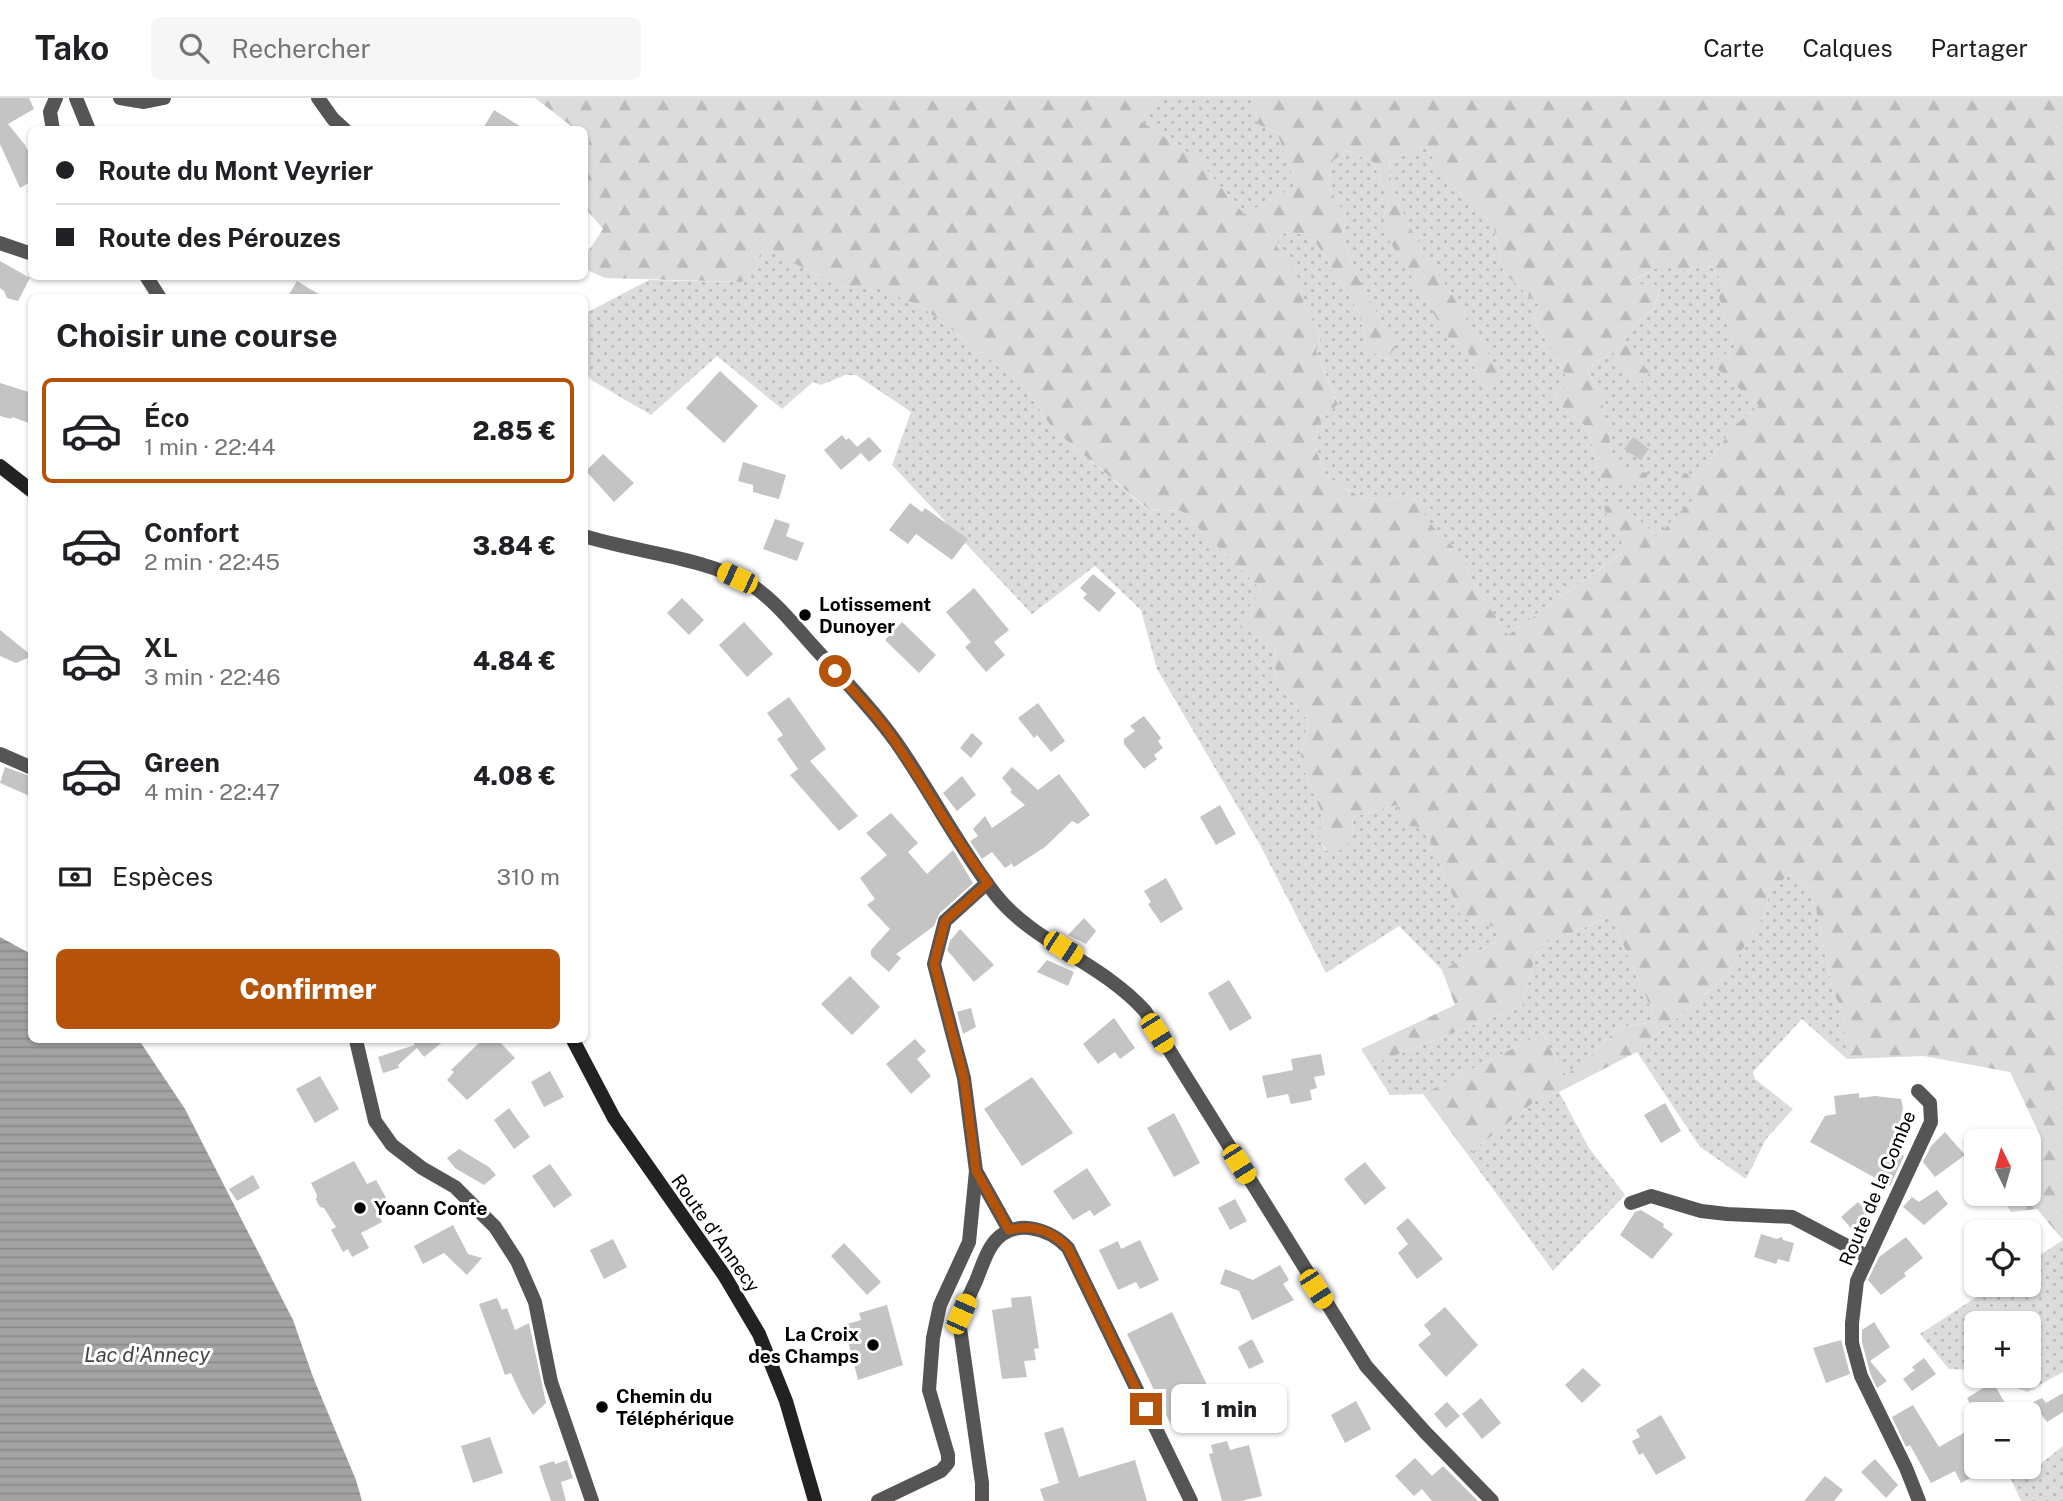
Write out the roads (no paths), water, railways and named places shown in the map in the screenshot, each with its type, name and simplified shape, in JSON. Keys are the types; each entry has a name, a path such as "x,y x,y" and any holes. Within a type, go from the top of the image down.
{"main road":[{"path":"0,466 28,488"},
{"name":"Route d'Annecy","path":"575,1043 614,1118 724,1275 759,1335 786,1401 815,1501"}],"street":[{"path":"52,126 50,112 56,98"},
{"path":"76,98 87,126"},
{"path":"120,98 144,102 164,98"},
{"path":"318,98 341,126"},
{"path":"0,243 28,253"},
{"path":"588,537 723,571 766,596 882,723 927,789 964,852 996,895 1023,922 1115,982 1145,1011 1366,1366 1492,1501"},
{"path":"0,754 28,766"},
{"path":"878,1501 944,1469 948,1463 929,1390 933,1338 940,1305 969,1242 976,1171 964,1078 934,964 945,921 988,883"},
{"path":"357,1043 374,1121 391,1145 422,1168 455,1187 495,1227 517,1261 535,1302 551,1382 592,1501"},
{"name":"Route de la Combe","path":"1917,1091 1930,1103 1931,1122 1857,1281 1852,1343 1861,1376 1919,1501"},
{"path":"976,1171 1009,1230"},
{"path":"1631,1203 1651,1196 1701,1211 1792,1217 1868,1257"},
{"path":"982,1501 982,1483 960,1328 961,1314 991,1245 1004,1232 1030,1228 1058,1237 1068,1248 1191,1501"}],"water":[{"name":"Lac d'Annecy","path":"0,937 28,952 28,1043 141,1043 185,1109 293,1320 362,1501 0,1501"}],"place":[{"name":"Lotissement Dunoyer","path":"805,615"},
{"name":"Yoann Conte","path":"360,1208"},
{"name":"La Croix des Champs","path":"873,1345"},
{"name":"Chemin du Téléphérique","path":"602,1407"}]}
